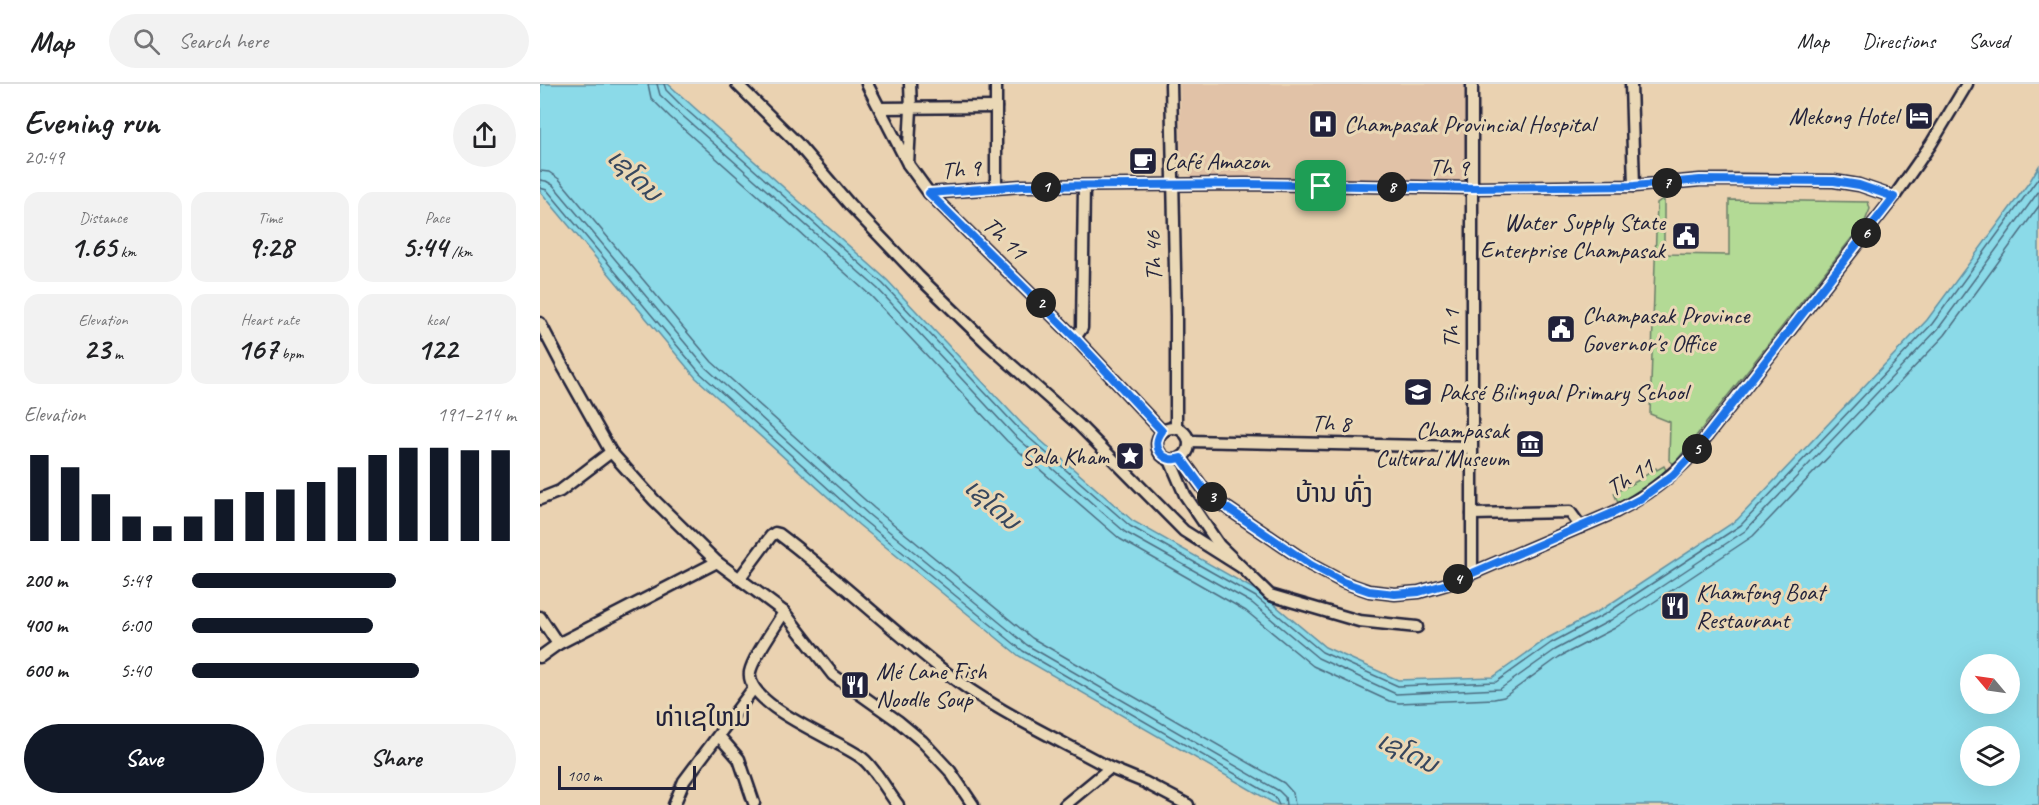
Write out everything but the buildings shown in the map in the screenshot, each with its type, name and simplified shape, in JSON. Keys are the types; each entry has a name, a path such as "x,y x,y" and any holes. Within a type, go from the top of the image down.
{"street":[{"path":"737,84 796,142 850,205 910,268 989,345 1079,425 1184,531 1241,567"},
{"name":"Th 11","path":"867,84 908,164 929,193 1075,338 1162,431"},
{"path":"908,164 910,84"},
{"path":"996,84 996,187"},
{"name":"Th 46","path":"1171,84 1176,428"},
{"name":"Th 1","path":"1472,84 1472,573"},
{"path":"1631,84 1634,186"},
{"name":"Th 11","path":"1181,458 1208,495 1311,565 1343,582 1369,591 1407,593 1429,589 1581,527 1640,499 1673,475 1692,455 1894,197 1931,144 1967,84"},
{"path":"880,108 996,107"},
{"name":"Th 9","path":"929,193 996,187 1172,185 1473,188 1634,186 1700,180 1834,181 1859,185 1894,197"},
{"path":"1075,338 1082,328 1084,187"},
{"path":"540,323 611,452 654,500 717,562 784,612 832,675 898,721 922,741 950,771 974,805"},
{"path":"1170,460 1181,458 1188,449 1189,441 1184,432 1176,428 1162,431 1157,441 1157,449 1160,454 1170,460 1185,495 1219,545 1270,595 1359,621 1417,627"},
{"name":"Th 8","path":"1189,441 1472,447"},
{"path":"540,498 560,491 611,452"},
{"path":"1472,514 1570,512 1581,527"},
{"path":"739,579 771,536 775,533 779,534 811,558 955,679 983,699 1110,768 1144,782 1188,805"},
{"path":"540,657 558,644 717,562"},
{"path":"784,612 750,673 753,689 776,708 864,759 898,805"},
{"path":"540,617 558,644"},
{"path":"674,805 684,781 753,689"},
{"path":"719,736 739,759 754,803"},
{"path":"1065,805 1110,768"}],"shaded area":[{"name":"Champasak Provincial Hospital","path":"1180,84 1465,84 1465,175 1461,180 1198,180 1191,177 1181,163"}],"green space":[{"path":"1664,198 1664,254 1729,255 1729,200 1868,202 1870,209 1865,221 1674,464 1669,460 1670,422 1650,414 1657,203"},
{"path":"1664,466 1666,470 1645,488 1618,503 1614,493 1656,468 1657,470"}],"water":[{"name":"ເຊໂດນ","path":"540,84 668,84 887,280 1023,425 1133,521 1259,592 1325,647 1398,680 1493,677 1548,638 1604,608 1737,520 1927,320 2039,166 2039,805 1277,805 1019,656 859,525 696,378 540,191"}],"place":[{"name":"Mekong Hotel","path":"1919,116"},
{"name":"Champasak Provincial Hospital","path":"1323,124"},
{"name":"Café Amazon","path":"1143,161"},
{"name":"Water Supply State Enterprise Champasak","path":"1686,236"},
{"name":"Champasak Province Governor's Office","path":"1561,329"},
{"name":"Paksé Bilingual Primary School","path":"1418,392"},
{"name":"Champasak Cultural Museum","path":"1530,444"},
{"name":"Sala Kham","path":"1130,456"},
{"name":"Khamfong Boat Restaurant","path":"1675,606"},
{"name":"Mé Lane Fish Noodle Soup","path":"855,685"}],"district":[{"name":"ບ້ານ ທົ່ງ","path":"1334,493"},
{"name":"ທ່າເຊໃຫມ່","path":"703,717"}],"route":[{"path":"1700,180 1834,181 1859,185 1894,197 1692,455 1673,475 1640,499 1581,527 1447,584 1419,592 1395,594 1369,591 1343,582 1311,565 1208,495 1181,458 1170,460 1164,458 1157,449 1157,441 1162,431 1075,338 929,193 1022,186 1245,184 1321,186 1473,188 1634,186 1700,180"}]}
